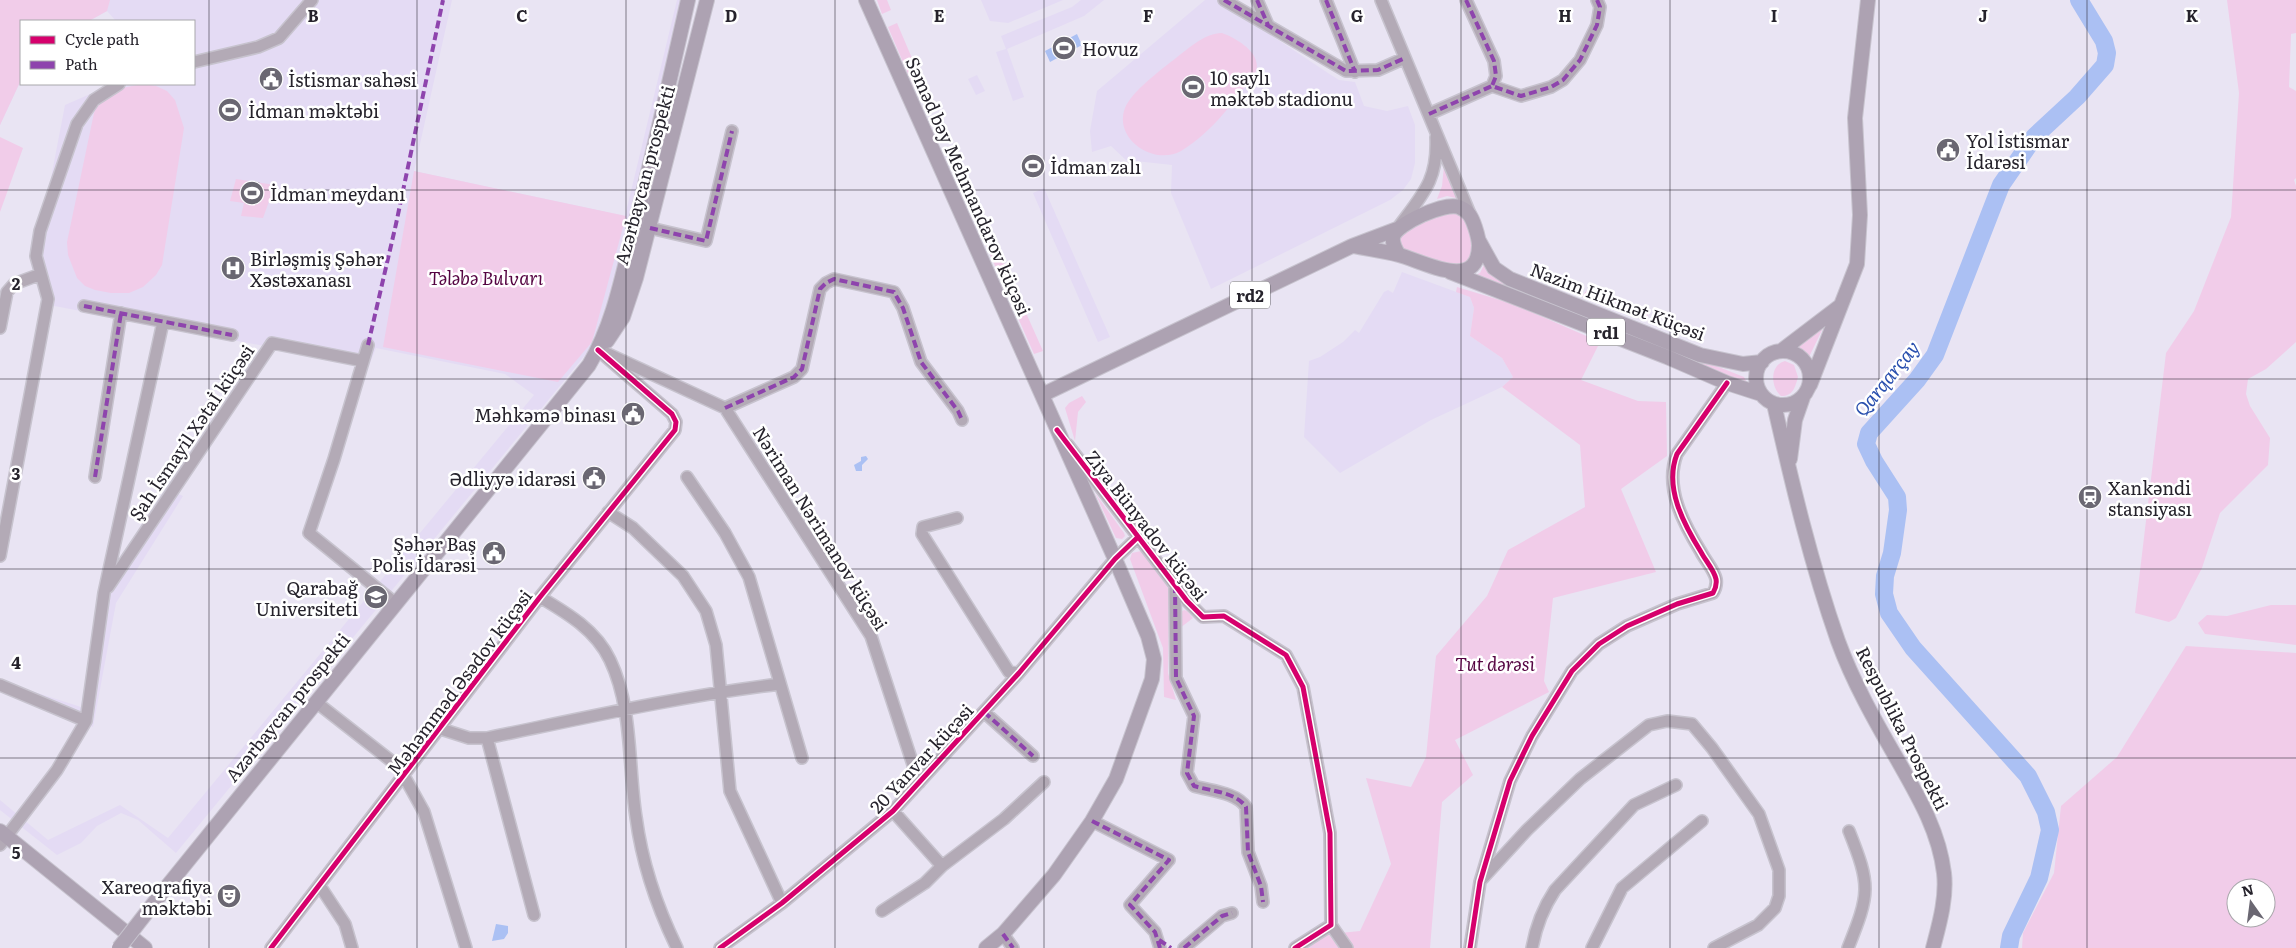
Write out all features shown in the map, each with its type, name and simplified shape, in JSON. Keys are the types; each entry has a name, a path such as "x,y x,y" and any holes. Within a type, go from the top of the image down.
{"main road":[{"name":"Azərbaycan prospekti","path":"119,948 395,603 589,365 598,350 613,312 648,176 688,0"},
{"name":"Azərbaycan prospekti","path":"598,350 612,335 622,317 650,228 707,0"},
{"name":"Səməd bəy Mehmandarov küçəsi","path":"866,0 1043,394 1148,636 1154,659 1152,679 1116,779 1092,821"},
{"path":"1789,470 1795,420 1857,264 1860,216 1855,118 1868,0"},
{"path":"648,176 663,180"},
{"path":"1446,207 1460,207 1470,214 1479,240 1479,254 1473,265 1450,272 1399,255 1352,246 1397,229 1414,219 1446,207"},
{"path":"1397,229 1393,239 1393,246 1399,255"},
{"name":"Nazim Hikmət Küçəsi","path":"1479,240 1494,268 1510,279 1700,354 1743,364 1762,362"},
{"name":"rd2","path":"1043,394 1352,246"},
{"name":"Nazim Hikmət Küçəsi","path":"1450,272 1659,353 1726,383 1761,394"},
{"path":"1781,351 1790,352 1804,361 1810,376 1806,391 1790,404 1774,404 1761,394 1756,378 1762,362 1767,356 1781,351 1841,306"},
{"name":"Respublika Prospekti","path":"1774,404 1815,568 1838,641 1861,695 1927,812 1940,852 1944,875 1943,896 1933,948"},
{"path":"986,948 1003,934 1054,875 1092,821"},
{"path":"2,838 145,948"}],"street":[{"path":"195,62 258,47 279,38 312,0"},
{"path":"1224,0 1346,71 1378,70 1405,58"},
{"path":"1257,0 1268,25"},
{"path":"1326,0 1355,72"},
{"path":"1381,0 1470,214"},
{"path":"1466,0 1494,61 1496,76 1492,86"},
{"path":"1429,114 1492,86 1521,96 1551,87 1563,80 1580,60 1597,24 1600,7 1598,0"},
{"path":"0,556 48,299 36,256 40,231 77,124 94,100 117,85"},
{"path":"1397,229 1425,192 1436,165 1435,130"},
{"path":"650,228 706,241 732,131"},
{"path":"0,328 7,292 14,284 41,274"},
{"path":"598,350 725,408 794,377 802,369 820,289 834,279 894,292 903,308 922,362 958,411 962,420"},
{"path":"84,306 232,335"},
{"path":"95,477 121,314"},
{"name":"Şah İsmayil Xətaİ küçəsi","path":"2,838 57,770 86,721 104,593 163,322"},
{"name":"Şah İsmayil Xətaİ küçəsi","path":"104,593 272,343 363,361"},
{"path":"368,345 309,533 395,603"},
{"name":"Məhəmməd Əsədov küçəsi","path":"271,948 441,729 540,597 675,430 676,422 672,414 598,350"},
{"path":"1470,948 1480,882 1510,781 1532,736 1572,672 1599,644 1628,626 1677,604 1713,593 1717,587 1716,577 1686,529 1673,484 1672,467 1677,454 1726,383"},
{"name":"Nəriman Nərimanov küçəsi","path":"725,408 871,636 920,783"},
{"name":"Ziya Bünyadov küçəsi","path":"1059,434 1175,585 1203,617 1224,616 1286,655 1303,687 1330,833 1330,925"},
{"path":"687,478 725,533 749,577 802,758"},
{"path":"608,512 633,528 683,576 706,611 716,645 722,691 730,791 782,903"},
{"path":"957,518 922,527 922,534 1008,672 1020,673"},
{"name":"20 Yanvar küçəsi","path":"720,948 782,903 893,811 1020,673 1115,559 1138,537"},
{"name":"Ziya Bünyadov küçəsi","path":"1175,585 1176,678 1194,716 1187,774 1194,786 1236,798 1246,807 1248,852 1261,886 1263,902"},
{"path":"540,597 567,613 590,632 610,660 625,709 632,788 640,842 653,890 677,948"},
{"path":"441,729 469,738 487,738 722,691 780,684"},
{"path":"0,685 86,721"},
{"path":"316,702 399,766 404,776"},
{"path":"984,712 1033,756"},
{"path":"1480,882 1527,830 1580,779 1649,725 1667,721 1692,724 1712,748 1759,814 1779,870 1778,896 1775,908 1758,924 1714,948"},
{"path":"487,738 534,915"},
{"name":"Məhəmməd Əsədov küçəsi","path":"404,776 424,812 466,948"},
{"path":"882,911 925,883 942,866 1004,818 1044,782"},
{"path":"1532,948 1539,920 1545,905 1555,890 1634,805 1676,785"},
{"path":"893,811 942,866"},
{"path":"1592,948 1622,888 1702,820"},
{"path":"1092,821 1169,860 1130,905 1155,932 1160,944 1171,948"},
{"path":"1848,948 1866,898 1866,882 1862,865 1850,831"},
{"path":"320,886 345,924 352,948"},
{"path":"1184,948 1222,916 1232,912"},
{"path":"1295,948 1330,925 1348,948"},
{"path":"1003,934 1013,948"}],"shaded area":[{"name":"Qarabağ Universiteti","path":"0,0 452,0 414,171 625,216 677,0 682,0 632,218 596,342 176,853 138,820 121,813 97,826 81,843 57,855 0,810 0,800 48,840 120,805 168,838 534,395 505,374 376,348 369,366 44,304 36,256 65,105 111,85 195,85 195,20 115,20 107,11 91,20 20,20 20,82 0,125"},
{"path":"981,0 1063,0 1008,23 990,21"},
{"path":"1081,0 1104,0 1084,16 1007,49 1024,97 1013,101 996,52 1006,49 1001,36 1072,7"},
{"path":"1205,0 1218,0 1339,80 1355,82 1364,106 1387,111 1408,106 1415,125 1415,163 1411,179 1403,190 1390,200 1211,289 1171,193 1172,165 1126,160 1111,146 1092,152 1090,131 1097,91"},
{"path":"977,75 985,91 976,95 968,79"},
{"path":"1044,188 1110,337 1098,342 1033,193"},
{"path":"1402,272 1470,297 1474,308 1470,336 1502,358 1513,377 1502,387 1431,420 1340,473 1304,437 1309,361 1320,357 1343,342 1355,330 1359,333 1384,292 1388,290 1393,293"},
{"path":"170,490 183,496 116,603 93,727 0,687 0,681 81,707 102,583"}],"green space":[{"path":"0,0 110,0 107,11 91,20 20,20 20,82 0,125"},
{"path":"877,0 887,0 891,10 882,14"},
{"path":"2227,0 2296,0 2296,33 2291,34 2289,87 2296,91 2296,178 2294,180 2296,186 2296,342 2266,369 2248,379 2246,394 2250,406 2270,438 2268,465 2220,513 2202,568 2176,618 2169,622 2135,613 2166,353 2194,311 2231,217 2239,93"},
{"path":"897,23 923,84 914,88 888,27"},
{"name":"10 saylı məktəb stadionu","path":"1222,33 1240,42 1252,52 1257,64 1256,71 1240,93 1223,115 1203,135 1181,151 1170,155 1159,155 1138,147 1125,130 1123,119 1125,108 1129,101 1148,81 1192,46 1203,38"},
{"path":"150,85 167,91 175,100 184,128 162,265 156,275 143,287 129,293 111,293 85,286 77,278 68,255 67,242 94,113 108,95 128,87"},
{"path":"0,137 23,148 0,212"},
{"path":"1444,166 1456,198 1447,196 1437,199 1442,186"},
{"name":"Tələbə Bulvarı","path":"414,171 626,216 592,342 558,382 383,347"},
{"name":"İdman meydanı","path":"236,179 275,185 263,218 241,216 244,203 230,201"},
{"path":"973,194 1043,351 1034,354 965,198"},
{"path":"1442,212 1456,212 1466,219 1474,241 1473,255 1465,264 1447,268 1402,250 1397,238 1401,233"},
{"path":"1484,265 1499,280 1744,377 1746,381 1740,382 1474,276 1480,273"},
{"name":"Tut dərəsi","path":"1457,287 1513,304 1600,342 1581,380 1638,401 1666,402 1667,456 1621,489 1656,572 1553,598 1544,681 1549,692 1455,740 1473,775 1442,802 1430,948 1353,948 1340,933 1360,931 1391,864 1366,778 1411,787 1426,757 1436,656 1487,596 1508,550 1585,507 1580,445 1502,387 1513,377 1502,358 1470,336 1474,308 1470,297 1456,292"},
{"path":"1587,290 1648,314 1648,321 1582,296"},
{"path":"1824,326 1808,359 1795,347"},
{"path":"1785,361 1794,365 1798,377 1791,393 1781,396 1773,382 1773,376 1776,367"},
{"path":"1082,396 1086,402 1078,412 1075,441 1065,408 1069,403"},
{"path":"1095,493 1124,533 1125,536 1122,539 1116,538"},
{"path":"1141,551 1169,589 1168,673 1176,700 1164,697 1163,648 1130,559 1132,553"},
{"path":"2271,605 2296,605 2296,645 2205,634 2198,623 2207,615 2227,616"},
{"path":"1184,610 1193,618 1180,628 1180,613"},
{"path":"2186,646 2296,653 2296,948 2022,948 2023,933 2054,873 2061,806 2117,757"},
{"path":"1326,931 1339,948 1309,948"}],"water":[{"name":"Hovuz","path":"1077,34 1082,45 1050,62 1045,51"},
{"path":"866,456 868,459 862,465 862,471 856,471 854,465 861,461 861,457"},
{"path":"496,924 508,926 508,933 504,939 492,941"}],"waterway":[{"name":"Qarqarçay","path":"2009,948 2011,936 2039,878 2050,830 2046,812 2028,776 1913,648 1889,613 1884,594 1885,576 1892,553 1898,510 1897,497 1874,461 1866,444 1869,433 1917,380 1935,355 2001,185 2035,136 2077,97 2105,65 2107,53 2104,41 2079,0"}],"marked path":[{"path":"368,345 396,224 443,0"},
{"path":"1224,0 1346,71 1378,70 1405,58"},
{"path":"1257,0 1268,25"},
{"path":"1326,0 1355,72"},
{"path":"1466,0 1494,61 1496,76 1492,86"},
{"path":"1429,114 1492,86 1521,96 1551,87 1563,80 1580,60 1597,25 1600,7 1597,0"},
{"path":"650,228 706,241 732,131"},
{"path":"725,408 794,377 802,369 820,289 834,279 894,292 903,308 921,362 958,411 962,420"},
{"path":"84,306 232,335"},
{"path":"95,477 121,313"},
{"path":"1175,585 1176,678 1194,716 1187,773 1194,786 1229,795 1242,802 1246,807 1248,852 1261,886 1263,902"},
{"path":"984,712 1033,756"},
{"path":"1092,821 1169,860 1130,905 1155,932 1160,948"},
{"path":"1184,948 1222,916 1232,913"},
{"path":"1003,934 1013,948"},
{"path":"1159,940 1171,948"}],"cycle path":[{"path":"271,948 540,597 675,430 676,422 672,414 598,350"},
{"path":"1470,948 1480,882 1510,781 1532,736 1572,671 1599,644 1627,626 1677,604 1713,593 1715,590 1715,576 1694,541 1677,504 1673,479 1677,454 1727,383"},
{"path":"1057,430 1187,601 1203,617 1224,616 1286,655 1303,687 1330,833 1331,925 1295,948"},
{"path":"720,948 782,903 893,811 1019,673 1115,559 1138,537"}],"place":[{"name":"Hovuz","path":"1064,48"},
{"name":"İstismar sahəsi","path":"271,79"},
{"name":"10 saylı məktəb stadionu","path":"1193,87"},
{"name":"İdman məktəbi","path":"230,110"},
{"name":"Yol İstismar İdarəsi","path":"1948,150"},
{"name":"İdman zalı","path":"1033,166"},
{"name":"İdman meydanı","path":"252,193"},
{"name":"Birləşmiş Şəhər Xəstəxanası","path":"233,268"},
{"name":"Məhkəmə binası","path":"633,414"},
{"name":"Ədliyyə idarəsi","path":"594,478"},
{"name":"Xankəndi stansiyası","path":"2090,497"},
{"name":"Şəhər Baş Polis İdarəsi","path":"494,553"},
{"name":"Qarabağ Universiteti","path":"376,597"},
{"name":"Xareoqrafiya məktəbi","path":"229,896"}]}
